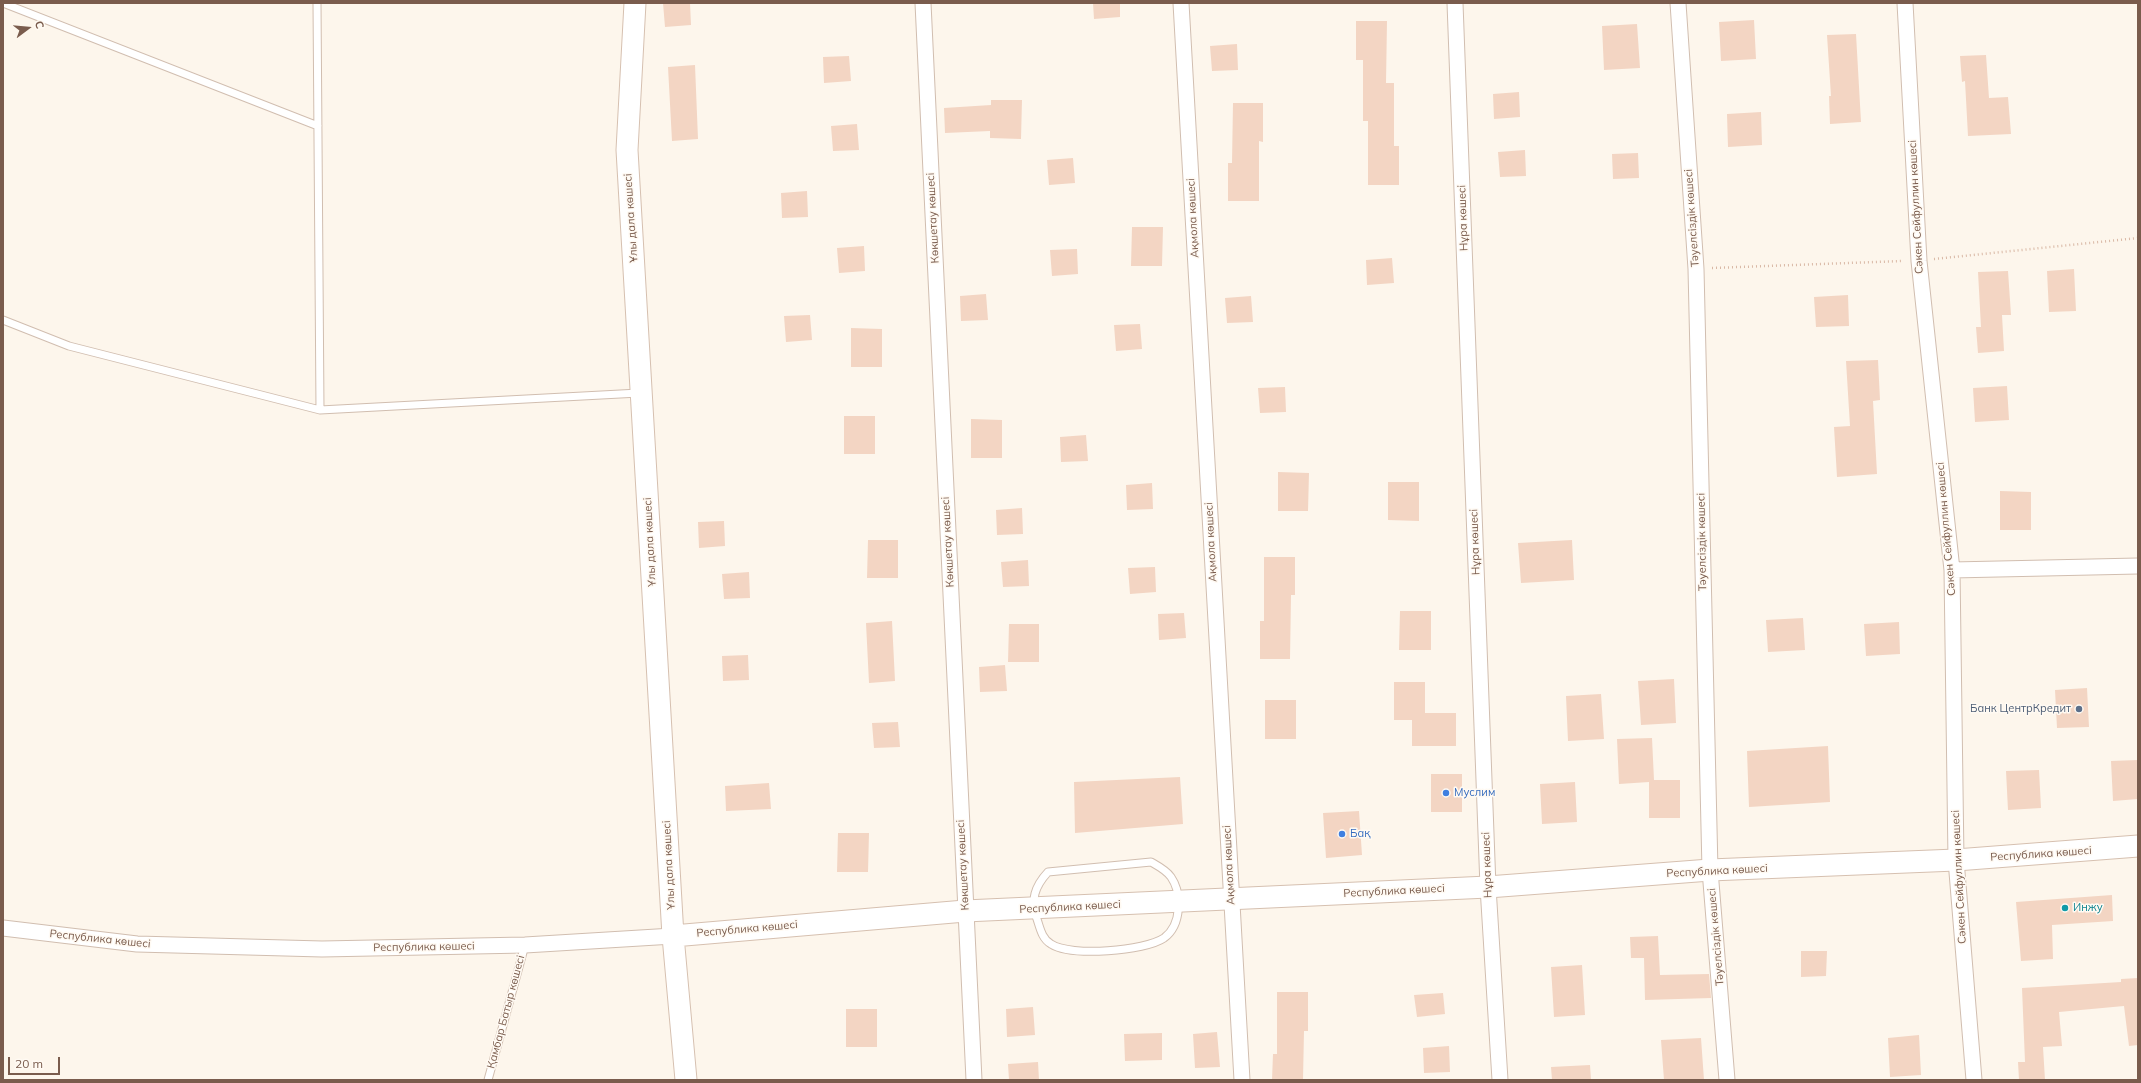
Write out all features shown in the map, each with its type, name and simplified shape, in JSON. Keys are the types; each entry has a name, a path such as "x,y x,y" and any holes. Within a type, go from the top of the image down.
{"street":[{"name":"Ұлы дала көшесі","path":"635,3 627,150 673,936 686,1080"},
{"name":"Көкшетау көшесі","path":"923,3 974,1080"},
{"name":"Ақмола көшесі","path":"1181,3 1242,1080"},
{"name":"Нұра көшесі","path":"1455,3 1488,887 1500,1080"},
{"name":"Тәуелсіздік көшесі","path":"1678,3 1696,269 1710,870 1727,1080"},
{"name":"Сәкен Сейфуллин көшесі","path":"1905,3 1919,261 1952,570 1956,860 1974,1080"},
{"path":"1952,570 2138,566"},
{"name":"Республика көшесі","path":"3,928 137,944 322,949 525,944 673,936 965,912 1488,887 1710,870 1956,860 2138,846"}],"lane":[{"path":"3,3 318,126"},
{"path":"317,3 320,410"},
{"path":"3,320 69,346 320,410 642,393"},
{"path":"1151,862 1163,869 1171,877 1180,901 1173,928 1164,938 1154,943 1103,952 1064,950 1050,944 1042,935 1033,909 1034,891 1048,872 1151,862"},
{"name":"Қамбар Батыр көшесі","path":"488,1080 525,944"}],"building":[{"path":"663,3 690,3 691,25 665,27"},
{"path":"1093,3 1120,3 1120,17 1094,19"},
{"path":"1754,20 1756,59 1721,61 1719,22"},
{"path":"1356,21 1387,21 1386,83 1394,83 1394,146 1399,146 1399,185 1368,185 1368,121 1363,121 1363,60 1356,60"},
{"path":"1637,24 1640,68 1604,70 1602,26"},
{"path":"1856,34 1861,122 1830,124 1829,96 1831,96 1827,35"},
{"path":"1237,44 1238,70 1212,71 1210,46"},
{"path":"1986,55 1989,98 2008,97 2011,134 1968,136 1965,81 1962,82 1960,56"},
{"path":"849,56 851,81 824,83 823,57"},
{"path":"695,65 698,139 672,141 668,67"},
{"path":"1519,92 1520,117 1494,119 1493,94"},
{"path":"991,100 1022,100 1021,139 990,138 990,131 945,133 944,108 991,105"},
{"path":"1233,103 1263,103 1263,142 1259,141 1259,201 1228,201 1228,163 1232,163"},
{"path":"1761,112 1762,145 1728,147 1727,114"},
{"path":"857,124 859,150 833,151 831,126"},
{"path":"1525,150 1526,176 1500,177 1498,152"},
{"path":"1638,153 1639,178 1613,179 1612,154"},
{"path":"1073,158 1075,183 1049,185 1047,160"},
{"path":"807,191 808,217 782,218 781,193"},
{"path":"1132,227 1163,227 1162,266 1131,266"},
{"path":"864,246 865,271 839,273 837,248"},
{"path":"1077,249 1078,274 1052,276 1050,250"},
{"path":"1392,258 1394,283 1367,285 1366,260"},
{"path":"2074,269 2076,311 2049,312 2047,271"},
{"path":"2008,271 2011,315 2002,315 2004,351 1978,353 1976,327 1981,327 1978,272"},
{"path":"986,294 988,320 961,321 960,296"},
{"path":"1848,295 1849,326 1816,327 1814,297"},
{"path":"1251,296 1253,322 1227,323 1225,298"},
{"path":"810,315 812,340 786,342 784,316"},
{"path":"1140,324 1142,349 1116,351 1114,325"},
{"path":"851,328 882,329 882,367 851,367"},
{"path":"1878,360 1880,400 1873,401 1877,474 1837,477 1834,427 1850,426 1846,361"},
{"path":"2007,386 2009,420 1975,422 1973,388"},
{"path":"1285,387 1286,412 1260,413 1258,388"},
{"path":"844,416 875,416 875,454 844,454"},
{"path":"971,419 1002,420 1002,458 971,458"},
{"path":"1086,435 1088,461 1061,462 1060,437"},
{"path":"1278,472 1309,473 1308,511 1278,511"},
{"path":"1388,482 1419,482 1419,521 1388,520"},
{"path":"1152,483 1153,509 1127,510 1126,485"},
{"path":"2000,491 2031,492 2031,530 2000,530"},
{"path":"1022,508 1023,534 997,535 996,510"},
{"path":"724,521 725,546 699,548 698,522"},
{"path":"868,540 898,540 898,578 867,578"},
{"path":"1572,540 1574,580 1521,583 1518,543"},
{"path":"1264,557 1295,557 1295,595 1291,595 1290,659 1260,659 1260,621 1264,621"},
{"path":"1028,560 1029,586 1003,587 1001,562"},
{"path":"1155,567 1156,592 1130,594 1128,568"},
{"path":"749,572 750,598 724,599 722,574"},
{"path":"1400,611 1431,611 1431,650 1399,650"},
{"path":"1184,613 1186,638 1159,640 1158,614"},
{"path":"1803,618 1805,650 1768,652 1766,620"},
{"path":"892,621 895,681 869,683 866,623"},
{"path":"1899,622 1900,654 1866,656 1864,624"},
{"path":"1009,624 1039,624 1039,662 1008,662"},
{"path":"748,655 749,680 723,681 722,656"},
{"path":"1005,665 1007,691 980,692 979,667"},
{"path":"1674,679 1676,723 1641,725 1638,681"},
{"path":"1394,682 1425,682 1425,713 1456,713 1456,746 1412,746 1412,720 1394,720"},
{"path":"2087,688 2089,727 2057,728 2055,690"},
{"path":"1601,694 1604,739 1568,741 1566,696"},
{"path":"1265,700 1296,700 1296,739 1265,739"},
{"path":"898,722 900,747 874,748 872,723"},
{"path":"1652,738 1654,780 1680,780 1680,818 1649,818 1649,782 1619,784 1617,739"},
{"path":"1828,746 1830,802 1749,807 1747,751"},
{"path":"2138,760 2138,799 2113,801 2111,761"},
{"path":"2039,770 2041,808 2008,810 2006,771"},
{"name":"Муслим","path":"1431,774 1462,774 1462,812 1431,812"},
{"path":"1180,777 1183,824 1075,833 1074,782"},
{"path":"1575,782 1577,822 1542,824 1540,784"},
{"path":"769,783 771,809 726,811 725,786"},
{"name":"Бақ","path":"1359,811 1362,855 1326,858 1323,813"},
{"path":"838,833 869,833 868,872 837,872"},
{"name":"Инжу","path":"2112,895 2113,921 2052,925 2053,959 2021,961 2016,902"},
{"path":"1658,936 1660,975 1709,974 1711,998 1645,1000 1644,958 1631,958 1630,937"},
{"path":"1801,951 1827,951 1826,976 1801,977"},
{"path":"1582,965 1585,1015 1554,1017 1551,967"},
{"path":"2138,978 2138,1045 2129,1046 2124,1006 2059,1012 2062,1046 2043,1047 2045,1080 2019,1080 2018,1062 2025,1062 2022,988 2121,982 2121,979"},
{"path":"1277,992 1308,992 1308,1031 1304,1031 1303,1080 1272,1080 1273,1054 1277,1054"},
{"path":"1443,993 1445,1014 1417,1017 1414,995"},
{"path":"1033,1007 1035,1035 1007,1037 1006,1009"},
{"path":"846,1009 877,1009 877,1047 846,1047"},
{"path":"1217,1032 1220,1067 1195,1068 1193,1034"},
{"path":"1162,1033 1162,1060 1125,1061 1124,1034"},
{"path":"1919,1035 1921,1075 1890,1077 1888,1038"},
{"path":"1701,1038 1704,1080 1664,1080 1661,1040"},
{"path":"1449,1046 1450,1072 1424,1073 1423,1048"},
{"path":"1038,1062 1039,1080 1009,1080 1008,1064"},
{"path":"1590,1065 1591,1080 1552,1080 1551,1067"}],"place":[{"name":"Банк ЦентрКредит","path":"2079,709"},
{"name":"Муслим","path":"1446,793"},
{"name":"Бақ","path":"1342,834"},
{"name":"Инжу","path":"2065,908"}]}
